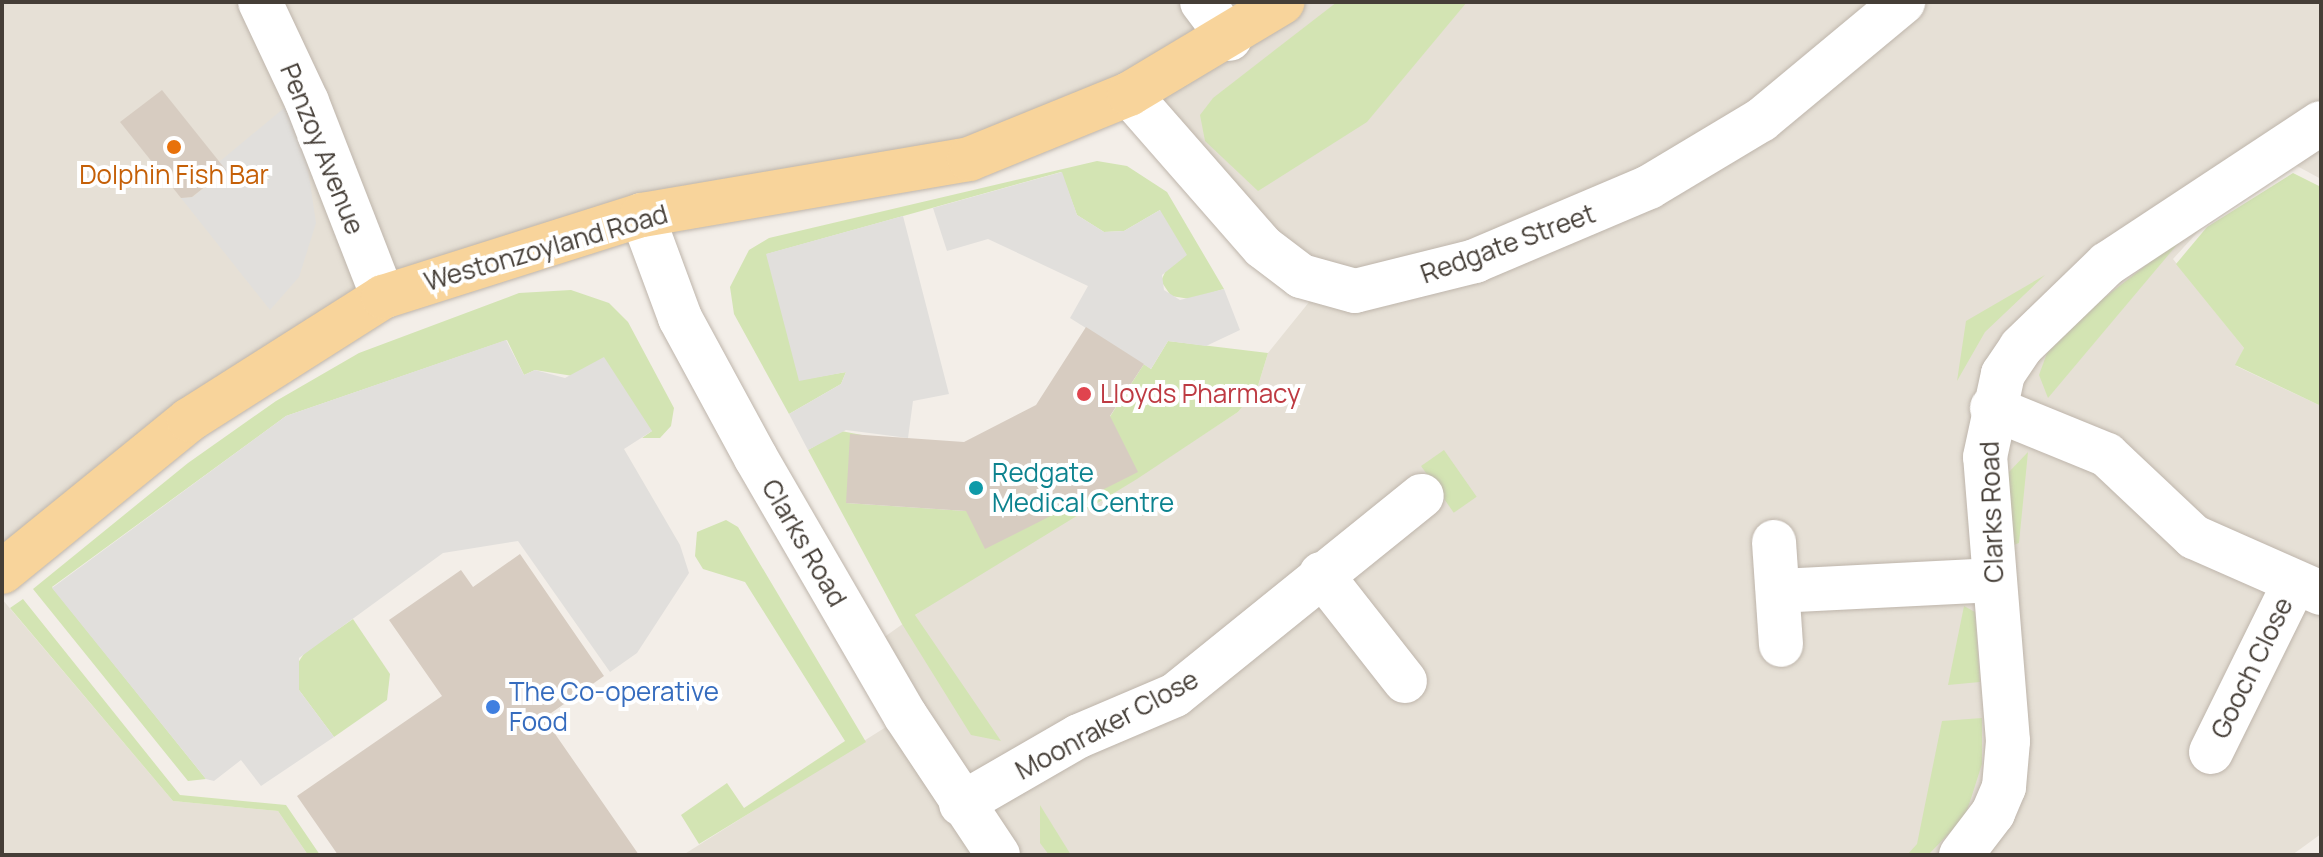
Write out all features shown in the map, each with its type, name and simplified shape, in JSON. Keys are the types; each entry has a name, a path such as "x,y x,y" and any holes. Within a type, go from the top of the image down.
{"main road":[{"name":"Westonzoyland Road","path":"2,572 189,420 383,297 642,215 969,159 1129,94 1230,39 1283,2"}],"street":[{"name":"Penzoy Avenue","path":"260,2 307,102 383,297"},
{"path":"1202,2 1230,39"},
{"name":"Redgate Street","path":"1129,94 1263,247 1301,276 1355,291 1475,261 1649,187 1761,120 1903,2"},
{"name":"Clarks Road","path":"1961,855 2004,787 2008,741 1985,457 1992,408 2003,374 2021,347 2107,264 2321,123"},
{"name":"Clarks Road","path":"642,215 680,318 718,388 961,804 998,855"},
{"name":"Gooch Close","path":"1992,408 2107,455 2194,537 2307,588 2211,752"},
{"name":"Moonraker Close","path":"961,804 1079,736 1175,695 1321,574 1422,496"},
{"path":"1774,542 1781,645"},
{"path":"1321,574 1405,681"},
{"path":"1778,591 1993,580"}],"shaded area":[{"path":"2,2 1202,2 1230,38 1283,2 2321,2 2321,179 2271,152 2173,259 2244,348 2236,366 2321,406 2321,834 2292,855 683,855 905,715 866,650 972,575 1097,504 1238,412 1257,389 1268,353 1322,286 1129,94 383,297 2,572"},
{"path":"290,103 305,149 316,223 299,277 270,310 181,198 193,197 225,170 219,162"},
{"path":"1062,172 1077,215 1104,232 1124,231 1160,210 1187,255 1162,275 1164,290 1180,300 1224,289 1240,330 1206,346 1168,341 1151,369 1070,318 1088,286 988,239 947,251 933,208"},
{"path":"903,216 949,394 913,401 908,438 846,430 808,450 789,414 841,384 846,372 799,381 766,254"},
{"path":"506,340 524,375 535,370 565,378 604,357 652,431 624,449 680,545 689,573 637,653 610,672 518,541 443,553 299,658 299,690 334,737 261,786 241,760 214,781 206,779 52,588 286,416"},
{"path":"2,599 173,801 278,811 308,855 2,855"}],"green space":[{"path":"1337,2 1467,2 1367,122 1258,191 1205,141 1200,115 1213,98"},
{"path":"1097,161 1127,166 1167,192 1224,289 1190,299 1171,296 1161,281 1167,268 1160,210 1124,231 1104,232 1077,215 1061,172 767,254 800,380 846,372 841,384 789,414 734,314 730,287 749,250 769,238"},
{"path":"2293,173 2321,187 2321,406 2235,365 2244,348 2176,264 2207,227"},
{"path":"2186,234 2048,398 2039,375 2047,353 2099,302"},
{"path":"2045,275 1985,332 1957,381 1966,321"},
{"path":"571,290 609,303 628,322 674,408 671,426 660,438 642,438 652,431 573,376 535,370 524,375 507,340 286,416 52,587 206,779 188,781 33,589 188,463 276,401 359,353 519,293"},
{"path":"1168,341 1268,353 1257,389 1238,412 1137,479 915,615 1001,741 971,735 902,624 808,450 841,431 862,435 846,503 966,511 1089,449 1144,364 1151,369"},
{"path":"1444,450 1477,497 1454,513 1421,466"},
{"path":"2028,452 2019,543 2011,546 2007,474"},
{"path":"726,520 738,527 866,742 699,844 681,815 727,783 744,808 845,741 745,582 703,569 695,556 697,532"},
{"path":"23,599 180,795 286,805 320,855 308,855 278,811 173,801 10,608"},
{"path":"1964,606 1975,612 1980,682 1948,685"},
{"path":"353,619 390,674 387,700 334,737 299,690 296,666 305,652"},
{"path":"1982,718 1982,764 1965,817 1928,855 1907,855 1917,844 1942,721"},
{"path":"1040,805 1071,855 1049,855 1040,843"}],"building":[{"name":"Dolphin Fish Bar","path":"162,90 226,170 192,197 181,198 120,122"},
{"name":"Redgate Medical Centre","path":"1086,327 1144,364 1110,416 1138,472 985,549 966,511 846,503 850,434 964,442 1036,405"},
{"name":"The Co-operative Food","path":"520,554 604,676 544,718 639,855 338,855 297,796 442,696 389,620 461,570 473,587"}],"place":[{"name":"Dolphin Fish Bar","path":"174,147"},
{"name":"Lloyds Pharmacy","path":"1084,394"},
{"name":"Redgate Medical Centre","path":"976,488"},
{"name":"The Co-operative Food","path":"493,707"}]}
